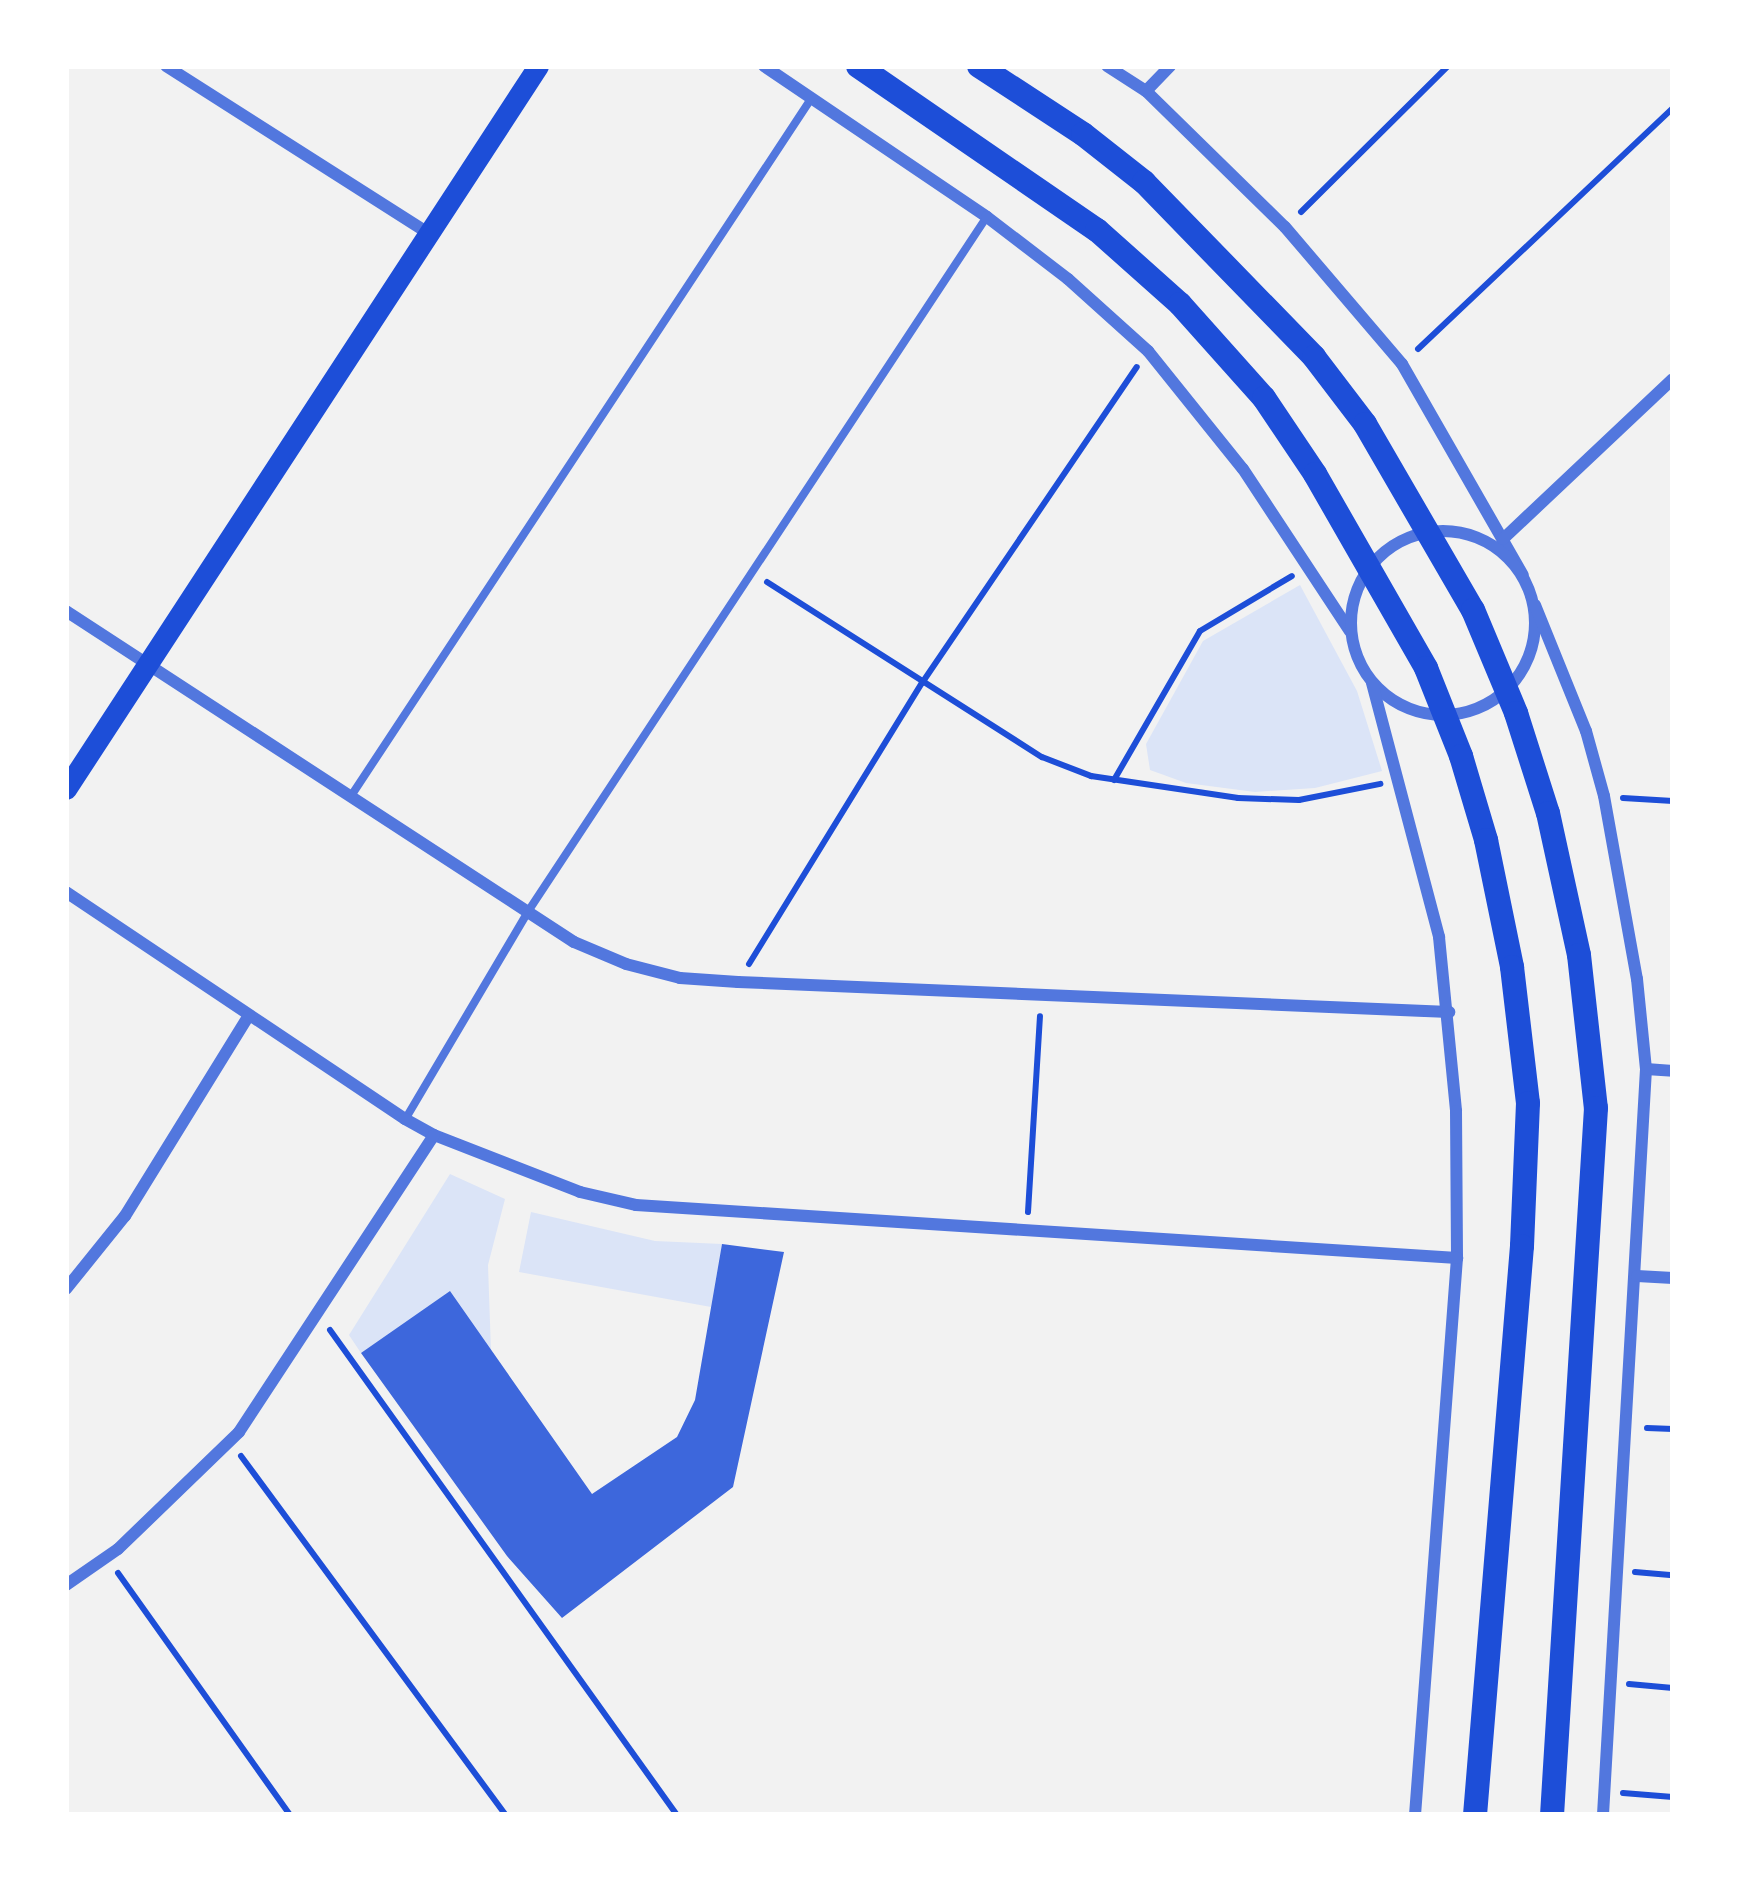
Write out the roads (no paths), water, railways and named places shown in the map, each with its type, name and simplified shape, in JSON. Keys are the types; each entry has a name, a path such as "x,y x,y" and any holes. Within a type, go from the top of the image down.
{"highway":[{"path":"858,66 1024,174 1097,230 1180,304 1264,398 1315,475 1426,668 1486,840 1512,967 1528,1103 1475,1815"},
{"path":"979,66 1084,134 1144,182 1315,357 1365,424 1473,610 1516,713 1548,813 1579,955 1595,1132 1552,1815"}],"main road":[{"path":"66,789 538,66"}],"street":[{"path":"166,66 428,233"},
{"path":"764,66 987,217 1069,279 1148,352 1243,469 1350,631"},
{"path":"1107,66 1146,91 1286,227 1402,364 1523,575 1586,731 1604,796 1637,979 1646,1069 1629,1427 1603,1815"},
{"path":"1146,91 1170,66"},
{"path":"1503,538 1673,379"},
{"path":"1415,1815 1457,1258 1449,1012 1439,937 1399,781 1372,683 1358,661 1350,631 1352,600 1364,571 1386,549 1414,534 1445,530 1475,536 1503,551 1523,575"},
{"path":"1372,683 1405,706 1444,716 1495,700 1529,658 1535,605"},
{"path":"66,611 527,913 574,942 626,964 680,978 738,982 1449,1012"},
{"path":"66,892 405,1119 434,1135 580,1192 636,1205 1457,1258"},
{"path":"66,1289 124,1216 249,1015"},
{"path":"1646,1069 1673,1071"},
{"path":"66,1585 107,1557 230,1441 319,1315 434,1135"},
{"path":"1637,1276 1673,1278"}],"lane":[{"path":"351,796 812,98"},
{"path":"405,1119 527,913 748,571 987,217"}]}
